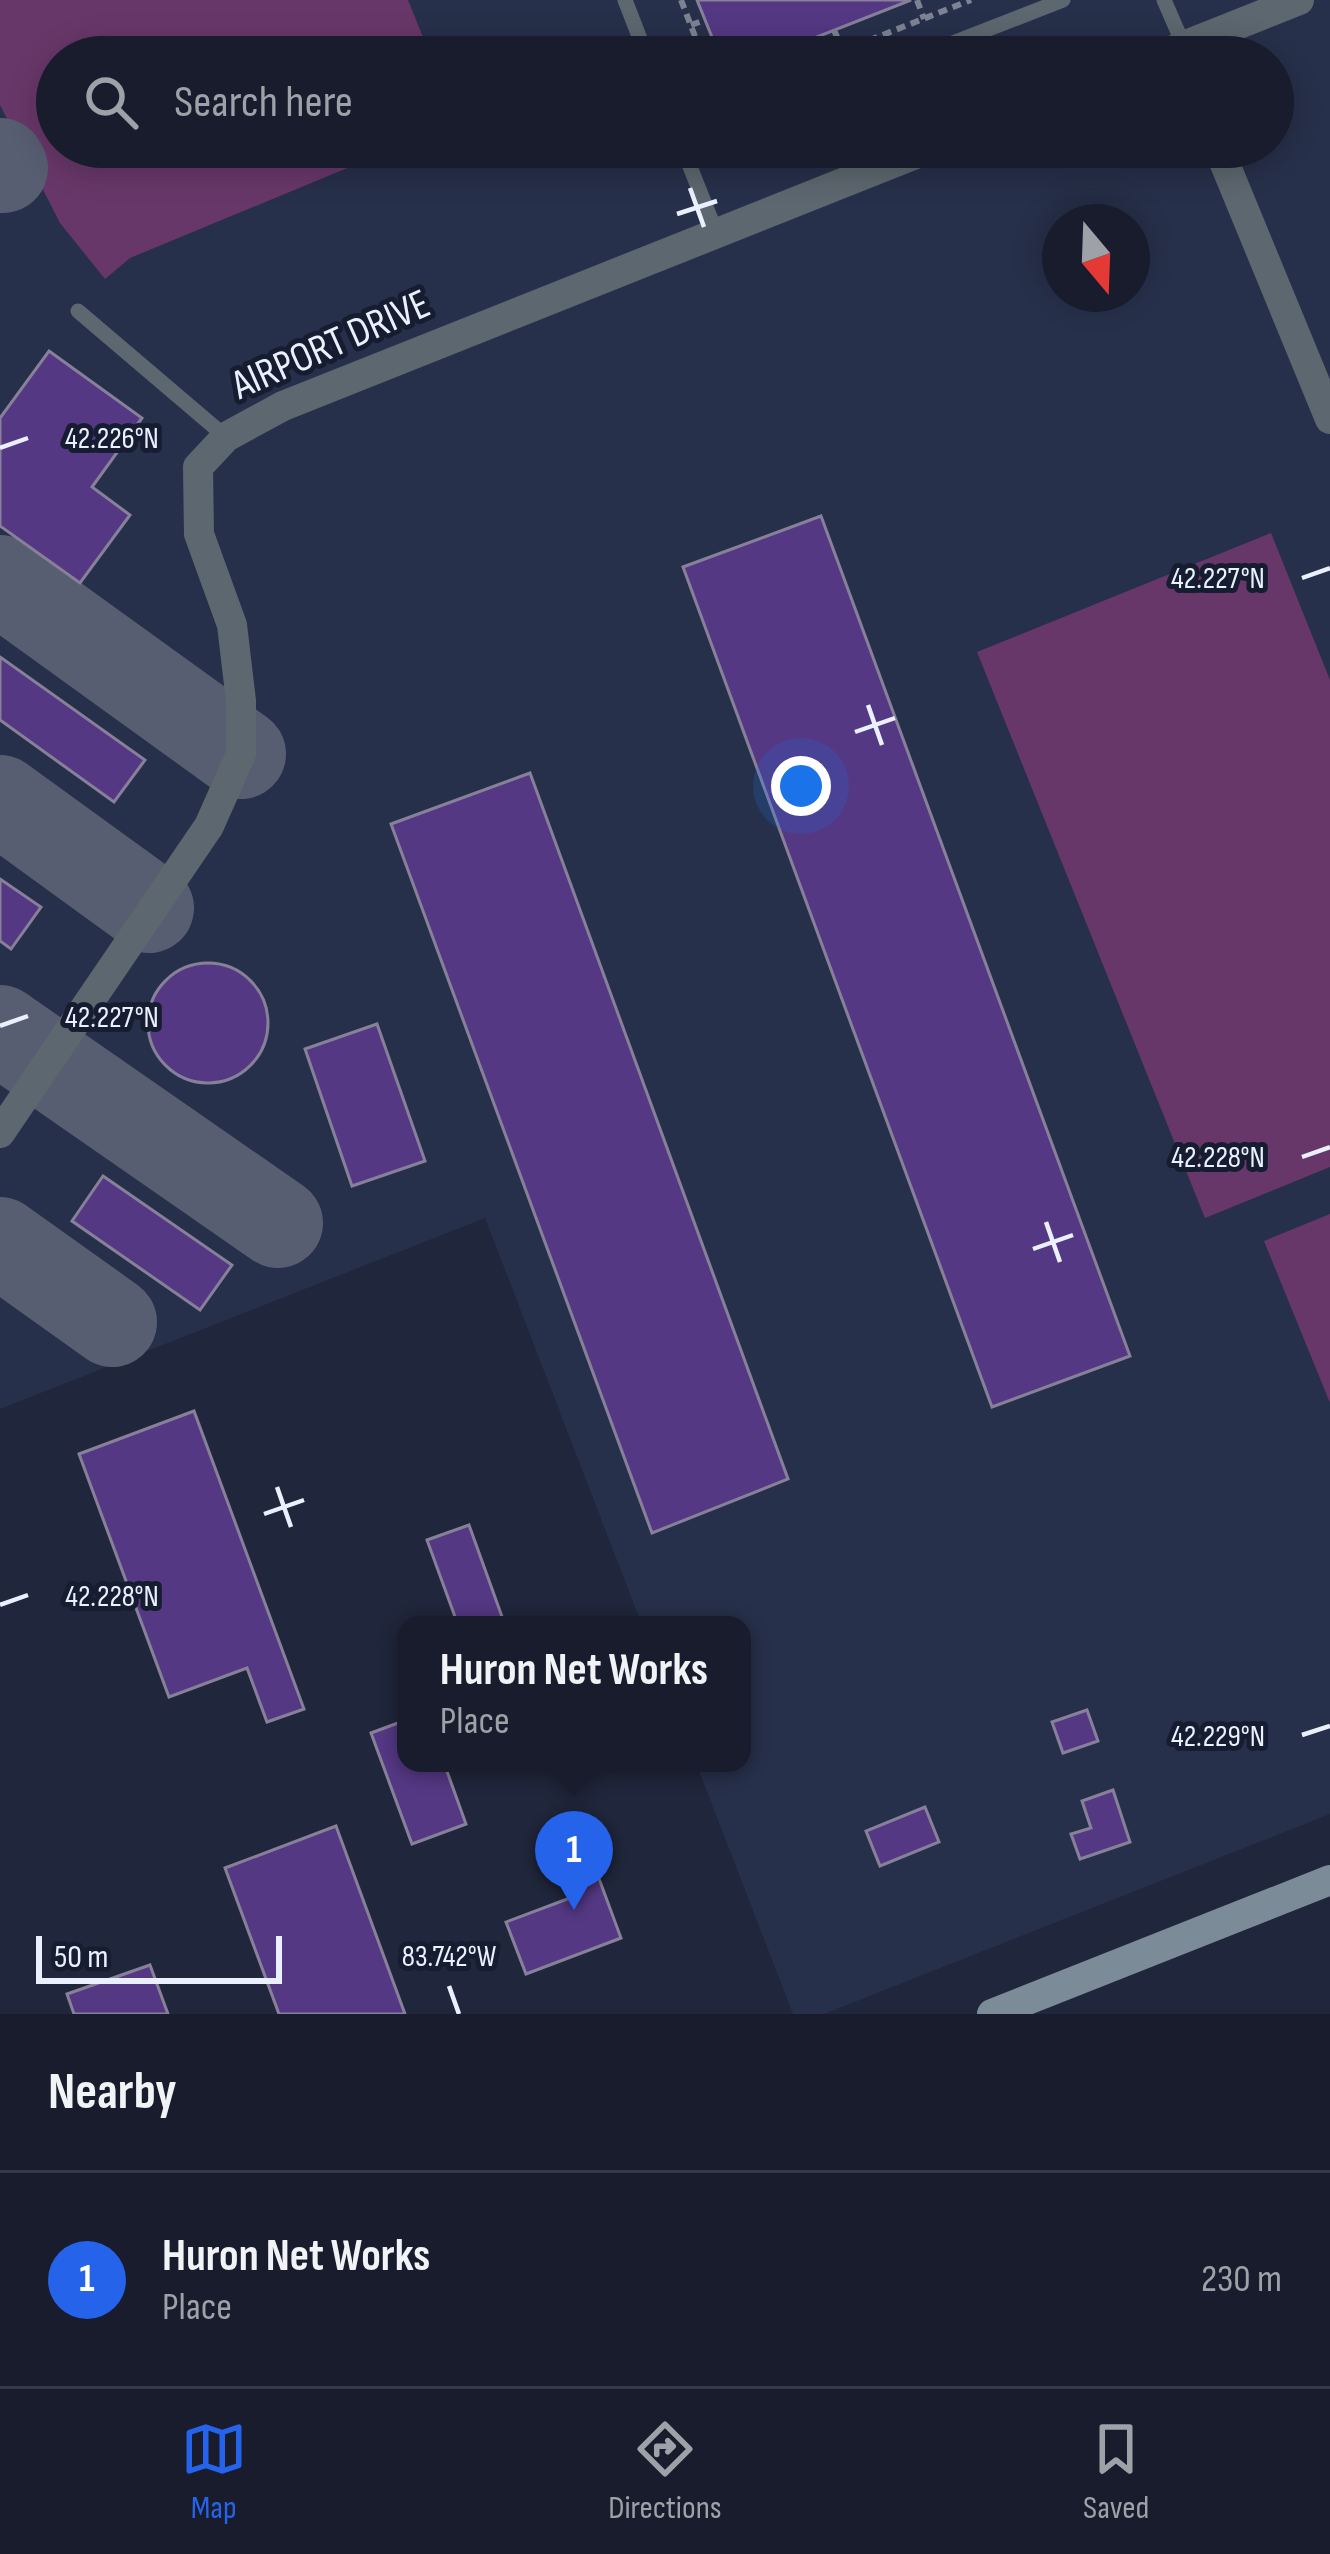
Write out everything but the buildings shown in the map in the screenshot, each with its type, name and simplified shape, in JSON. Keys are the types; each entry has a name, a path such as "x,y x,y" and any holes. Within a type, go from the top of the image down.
{"main road":[{"path":"992,2014 1330,1880"}],"street":[{"path":"1212,36 1299,0"},
{"name":"AIRPORT DRIVE","path":"0,1133 208,826 241,754 241,701 232,625 199,534 198,467 226,437 284,406 879,168"},
{"path":"1227,168 1330,419"}],"lane":[{"path":"626,0 639,36"},
{"path":"971,36 1063,0"},
{"path":"1164,0 1171,36"},
{"path":"692,168 716,232"},
{"path":"78,311 226,437"}],"path":[{"path":"681,0 695,36"},
{"path":"917,0 924,19"},
{"path":"881,36 971,0"},
{"path":"691,25 705,20"},
{"path":"834,30 837,36"}],"shaded area":[{"path":"0,0 1330,0 1330,1814 824,2014 793,2014 699,1772 751,1772 751,1616 639,1616 485,1218 0,1409"},
{"path":"0,0 408,0 423,36 36,36 36,168 347,168 130,258 105,279 60,223 0,105"},
{"path":"1271,533 1330,680 1330,1167 1205,1218 977,652"},
{"path":"1330,1214 1330,1403 1264,1241"}],"taxiway":[{"path":"0,163 3,168"},
{"path":"0,580 241,754"},
{"path":"0,800 149,908"},
{"path":"0,1030 278,1223"},
{"path":"0,1242 112,1322"}],"place":[{"name":"Huron Net Works","path":"574,1910"}]}
